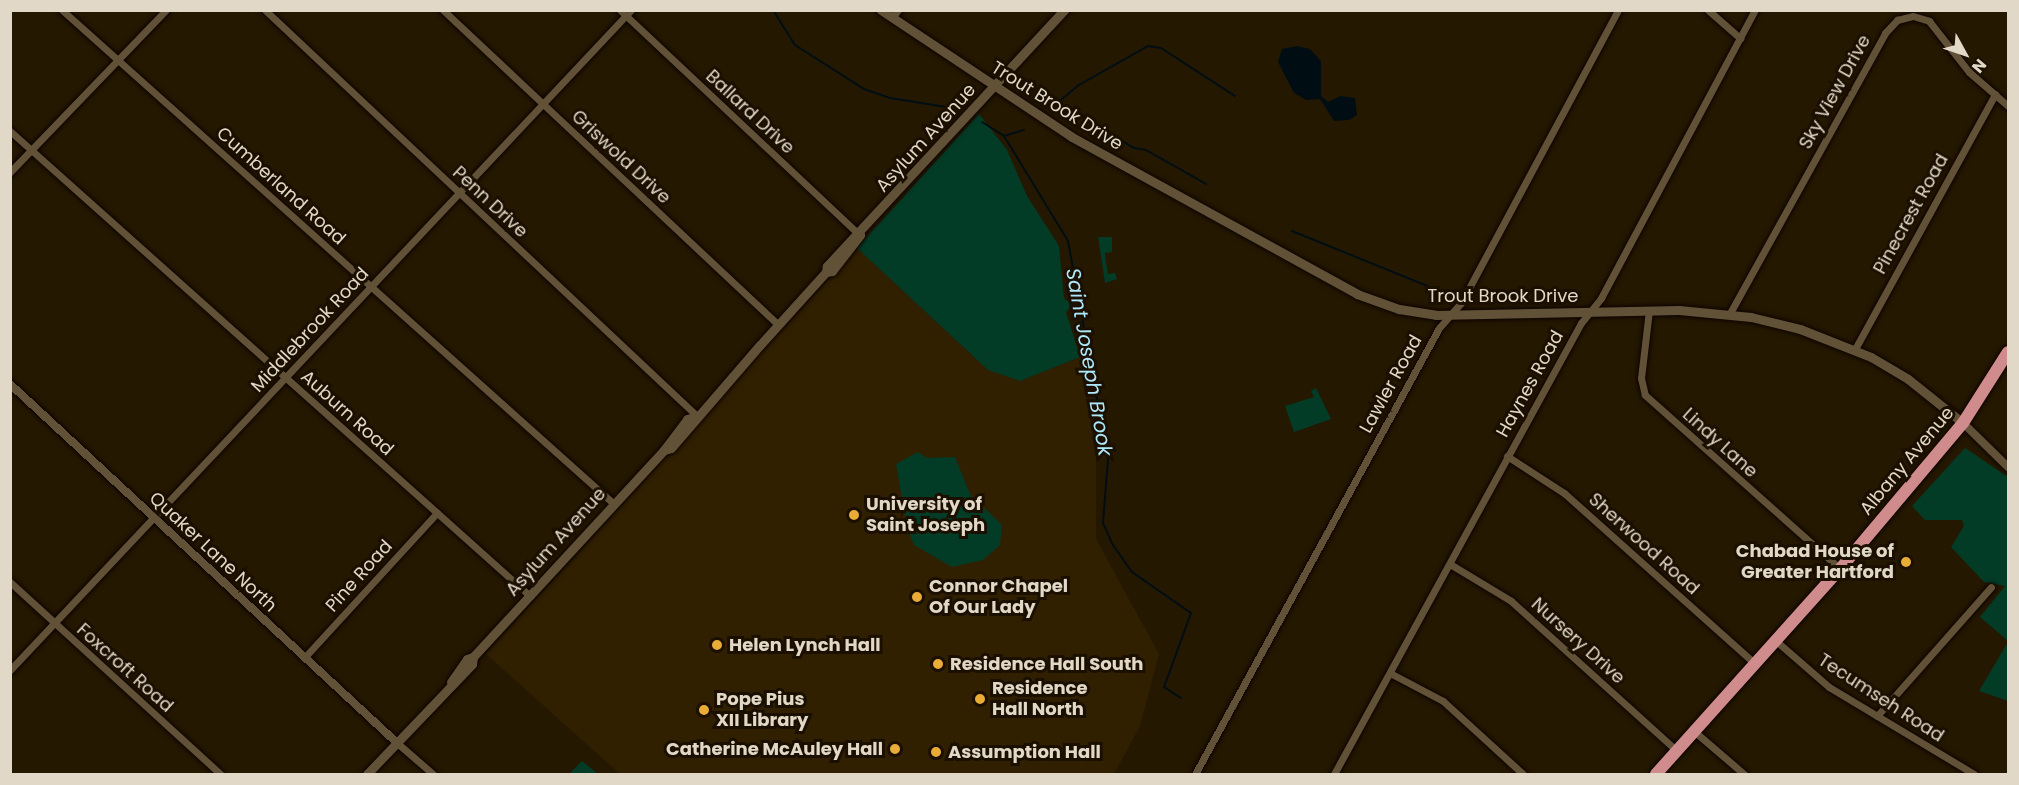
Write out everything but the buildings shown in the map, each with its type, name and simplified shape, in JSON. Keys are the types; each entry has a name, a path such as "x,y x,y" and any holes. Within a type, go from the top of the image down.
{"highway":[{"name":"Albany Avenue","path":"1656,774 1840,569 1963,423 2008,352"}],"main road":[{"name":"Trout Brook Drive","path":"881,10 895,14 994,87 1072,137 1356,294 1399,309 1451,315 1649,310 1730,313 1800,329 1855,349 1908,379 1963,423"},
{"name":"Asylum Avenue","path":"367,774 451,682 472,664 473,657 664,450 670,448 695,416 826,272 832,271 860,235 1064,10"}],"street":[{"name":"Cumberland Road","path":"62,10 614,504"},
{"path":"10,172 166,10"},
{"name":"Penn Drive","path":"265,10 695,416"},
{"name":"Griswold Drive","path":"442,10 778,325"},
{"name":"Lawler Road","path":"1195,774 1439,328 1451,315 1618,10"},
{"path":"1708,10 1740,38"},
{"name":"Haynes Road","path":"1334,774 1507,456 1590,312 1601,298 1755,10"},
{"name":"Middlebrook Road","path":"10,670 543,104 625,12"},
{"name":"Ballard Drive","path":"625,12 860,235"},
{"name":"Sky View Drive","path":"1730,313 1892,24 1913,16 1929,21 1969,72 2008,106"},
{"name":"Pinecrest Road","path":"1855,349 1995,94"},
{"name":"Auburn Road","path":"10,131 530,596"},
{"name":"Lindy Lane","path":"1649,310 1641,378 1645,395 1840,569"},
{"name":"Quaker Lane North","path":"10,384 396,742"},
{"path":"1963,423 1999,455 2008,467"},
{"path":"1999,455 2008,454"},
{"name":"Sherwood Road","path":"1507,456 1564,493 1755,664"},
{"name":"Pine Road","path":"304,658 437,513"},
{"name":"Nursery Drive","path":"1450,564 1511,601 1677,751"},
{"name":"Foxcroft Road","path":"10,582 220,774"},
{"path":"1877,716 1991,587"},
{"name":"Tecumseh Road","path":"1776,641 1813,675 1974,774"},
{"path":"1390,673 1443,701 1523,774"},
{"path":"1695,732 1744,774"},
{"path":"396,742 433,774"}],"shaded area":[{"path":"1297,46 1310,49 1321,61 1321,96 1328,102 1340,96 1355,98 1357,115 1349,120 1334,121 1320,99 1306,100 1294,93 1278,62 1282,49"},
{"name":"University of Saint Joseph","path":"857,248 988,370 1020,381 1080,357 1096,458 1096,539 1159,654 1140,726 1114,774 620,774 486,654"}],"green space":[{"path":"979,114 1007,150 1027,196 1059,246 1064,298 1072,305 1066,312 1080,357 1020,381 988,370 857,248"},
{"path":"1098,237 1112,237 1112,252 1105,253 1106,263 1108,274 1115,273 1117,279 1105,283"},
{"path":"1316,388 1331,419 1294,432 1285,406 1314,397 1311,391"},
{"path":"1965,448 2008,477 2008,641 1980,617 2005,586 1984,582 1951,547 1964,526 1962,520 1925,520 1912,506"},
{"path":"918,452 927,458 955,457 970,494 1002,525 1000,545 983,560 952,567 914,545 907,528 896,464"},
{"path":"2008,642 2008,701 1979,691"},
{"path":"582,761 598,774 569,774"}],"waterway":[{"path":"773,10 795,45 864,89 890,98 946,107"},
{"path":"1056,104 1079,85 1148,46 1161,48 1235,96"},
{"path":"1059,103 1134,148 1146,150 1206,184"},
{"name":"Saint Joseph Brook","path":"982,122 1004,136 1068,241 1108,459 1103,523 1113,545 1132,572 1191,613 1164,687 1181,698"},
{"path":"1004,136 1024,130"},
{"path":"1292,231 1445,293"}],"place":[{"name":"University of Saint Joseph","path":"854,515"},
{"name":"Chabad House of Greater Hartford","path":"1906,562"},
{"name":"Connor Chapel Of Our Lady","path":"917,597"},
{"name":"Helen Lynch Hall","path":"717,645"},
{"name":"Residence Hall South","path":"938,664"},
{"name":"Residence Hall North","path":"980,699"},
{"name":"Pope Pius XII Library","path":"704,710"},
{"name":"Catherine McAuley Hall","path":"895,749"},
{"name":"Assumption Hall","path":"936,752"}]}
